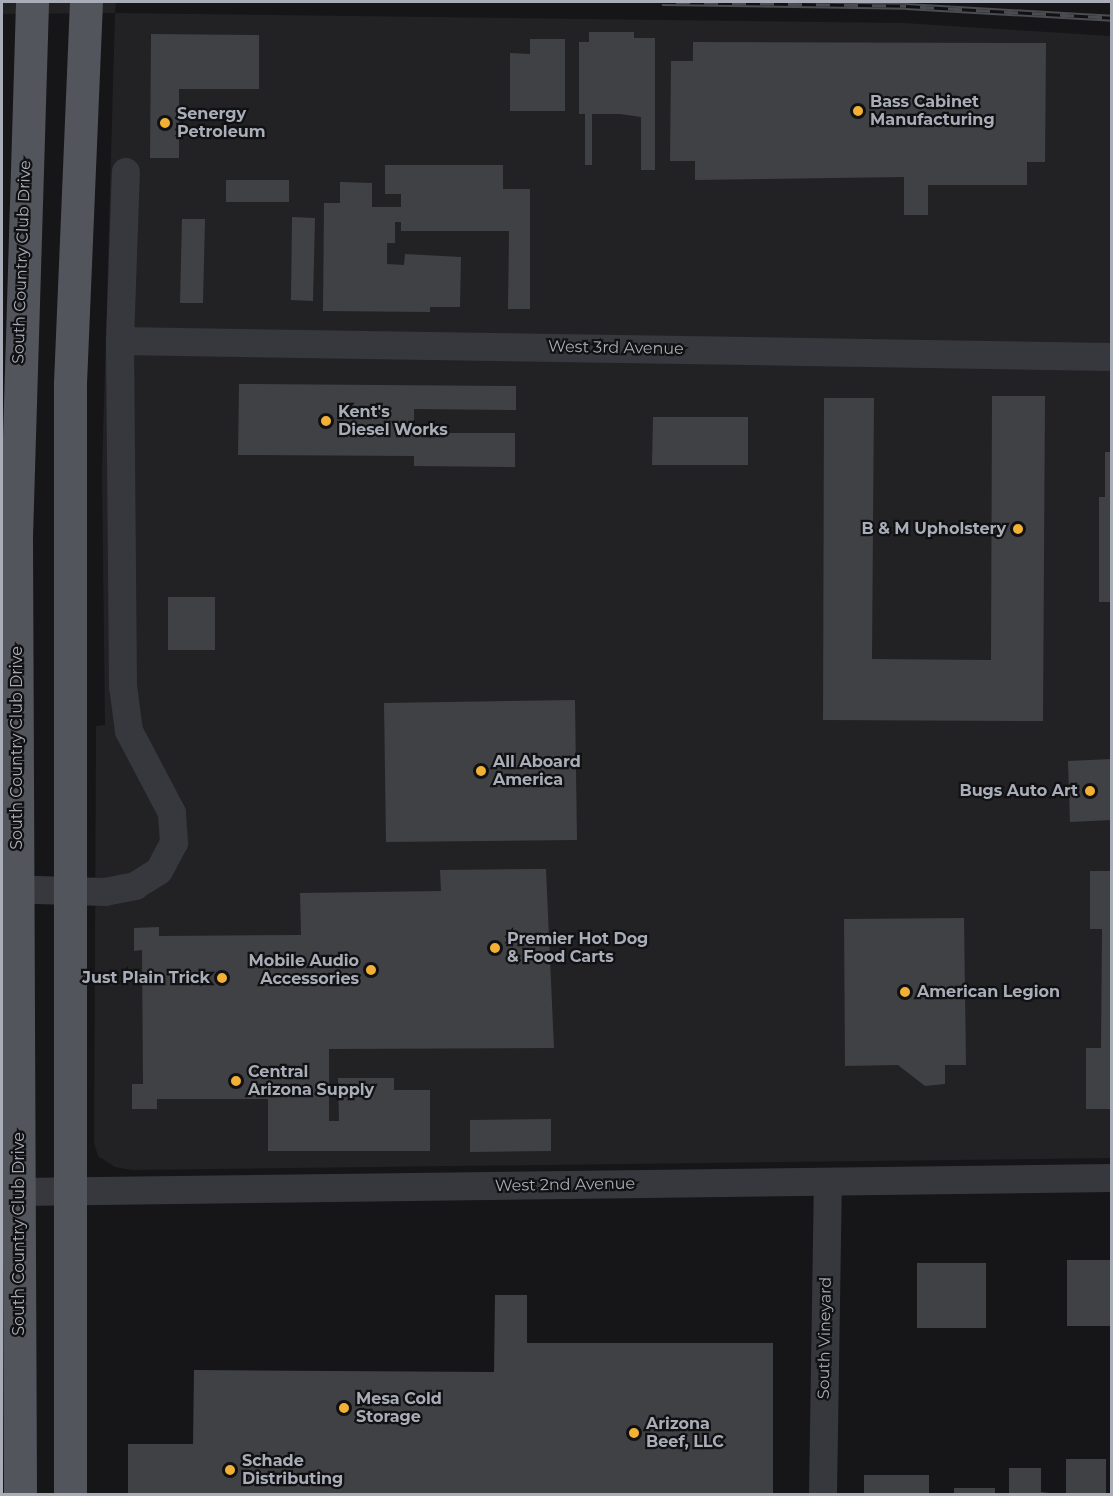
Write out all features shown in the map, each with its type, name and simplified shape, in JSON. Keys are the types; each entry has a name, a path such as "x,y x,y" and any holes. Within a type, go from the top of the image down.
{"main road":[{"name":"South Country Club Drive","path":"32,2 19,310 34,889 71,1191 70,1494"},
{"name":"South Country Club Drive","path":"20,1494 19,1192 34,889 70,383 86,2"}],"street":[{"path":"34,889 105,892 135,886 159,871 174,843 172,813 129,731 123,686 120,341 126,172"},
{"name":"West 3rd Avenue","path":"120,341 1112,357"},
{"name":"West 2nd Avenue","path":"19,1192 1112,1178"},
{"name":"South Vineyard","path":"823,1494 828,1182"}],"shaded area":[{"path":"2,2 116,2 115,13 2,14"},
{"path":"115,13 904,23 1111,36 1111,1158 132,1170 115,1167 98,1156 94,1143 96,726 105,725 102,473"}],"building":[{"path":"589,32 634,32 634,38 655,38 655,170 641,170 641,117 620,114 592,114 592,165 585,165 585,114 579,114 579,42 589,42"},
{"name":"Senergy Petroleum","path":"151,34 259,35 259,89 179,89 179,158 150,158"},
{"path":"530,39 565,39 565,111 510,111 510,53 530,54"},
{"name":"Bass Cabinet Manufacturing","path":"693,42 1046,43 1045,162 1027,162 1027,185 928,185 928,215 904,215 904,177 695,180 695,161 670,161 671,61 693,61"},
{"path":"385,165 503,165 503,189 530,189 530,309 508,309 509,231 401,231 401,222 395,222 395,243 387,243 387,264 404,265 405,254 461,257 460,307 430,307 430,312 323,311 324,203 340,203 340,182 372,183 372,207 401,207 401,194 385,194"},
{"path":"226,180 289,180 289,202 226,202"},
{"path":"292,217 315,218 313,301 291,300"},
{"path":"182,219 205,219 203,303 180,303"},
{"name":"Kent's Diesel Works","path":"239,384 516,386 516,410 414,409 414,433 515,433 515,467 414,466 414,456 238,455"},
{"name":"B & M Upholstery","path":"992,396 1045,396 1043,721 823,720 824,398 874,398 872,659 991,660"},
{"path":"653,417 748,417 748,465 652,465"},
{"path":"1105,452 1112,452 1112,602 1099,602 1099,497 1105,497"},
{"path":"168,597 215,597 215,650 168,650"},
{"name":"All Aboard America","path":"575,700 577,840 386,842 384,703"},
{"name":"Bugs Auto Art","path":"1112,759 1112,820 1070,822 1068,761"},
{"path":"546,869 554,1048 329,1049 329,1121 339,1121 338,1078 394,1078 394,1090 430,1090 430,1151 268,1151 268,1099 157,1099 157,1109 132,1109 132,1084 143,1084 142,950 134,951 134,928 159,927 159,936 301,935 300,893 441,891 440,870"},
{"path":"1090,871 1112,871 1112,1109 1086,1109 1086,1048 1101,1048 1102,929 1090,929"},
{"name":"American Legion","path":"964,918 966,1065 945,1065 945,1084 925,1086 898,1065 845,1066 844,919"},
{"path":"551,1119 551,1151 470,1152 470,1120"},
{"path":"1067,1260 1112,1260 1112,1326 1067,1326"},
{"path":"917,1263 986,1263 986,1328 917,1328"},
{"path":"495,1295 527,1295 527,1343 773,1343 773,1494 128,1494 128,1444 193,1444 194,1370 494,1372"},
{"path":"1066,1459 1106,1459 1106,1494 1066,1494"},
{"path":"1009,1468 1041,1468 1041,1492 1058,1494 1009,1494"},
{"path":"864,1475 929,1475 929,1494 864,1494"},
{"path":"954,1488 995,1488 995,1494 954,1494"}],"railway":[{"path":"662,2 906,6 1112,18"}],"place":[{"name":"Bass Cabinet Manufacturing","path":"858,111"},
{"name":"Senergy Petroleum","path":"165,123"},
{"name":"Kent's Diesel Works","path":"326,421"},
{"name":"B & M Upholstery","path":"1018,529"},
{"name":"All Aboard America","path":"481,771"},
{"name":"Bugs Auto Art","path":"1090,791"},
{"name":"Premier Hot Dog & Food Carts","path":"495,948"},
{"name":"Mobile Audio Accessories","path":"371,970"},
{"name":"Just Plain Trick","path":"222,978"},
{"name":"American Legion","path":"905,992"},
{"name":"Central Arizona Supply","path":"236,1081"},
{"name":"Mesa Cold Storage","path":"344,1408"},
{"name":"Arizona Beef, LLC","path":"634,1433"},
{"name":"Schade Distributing","path":"230,1470"}]}
